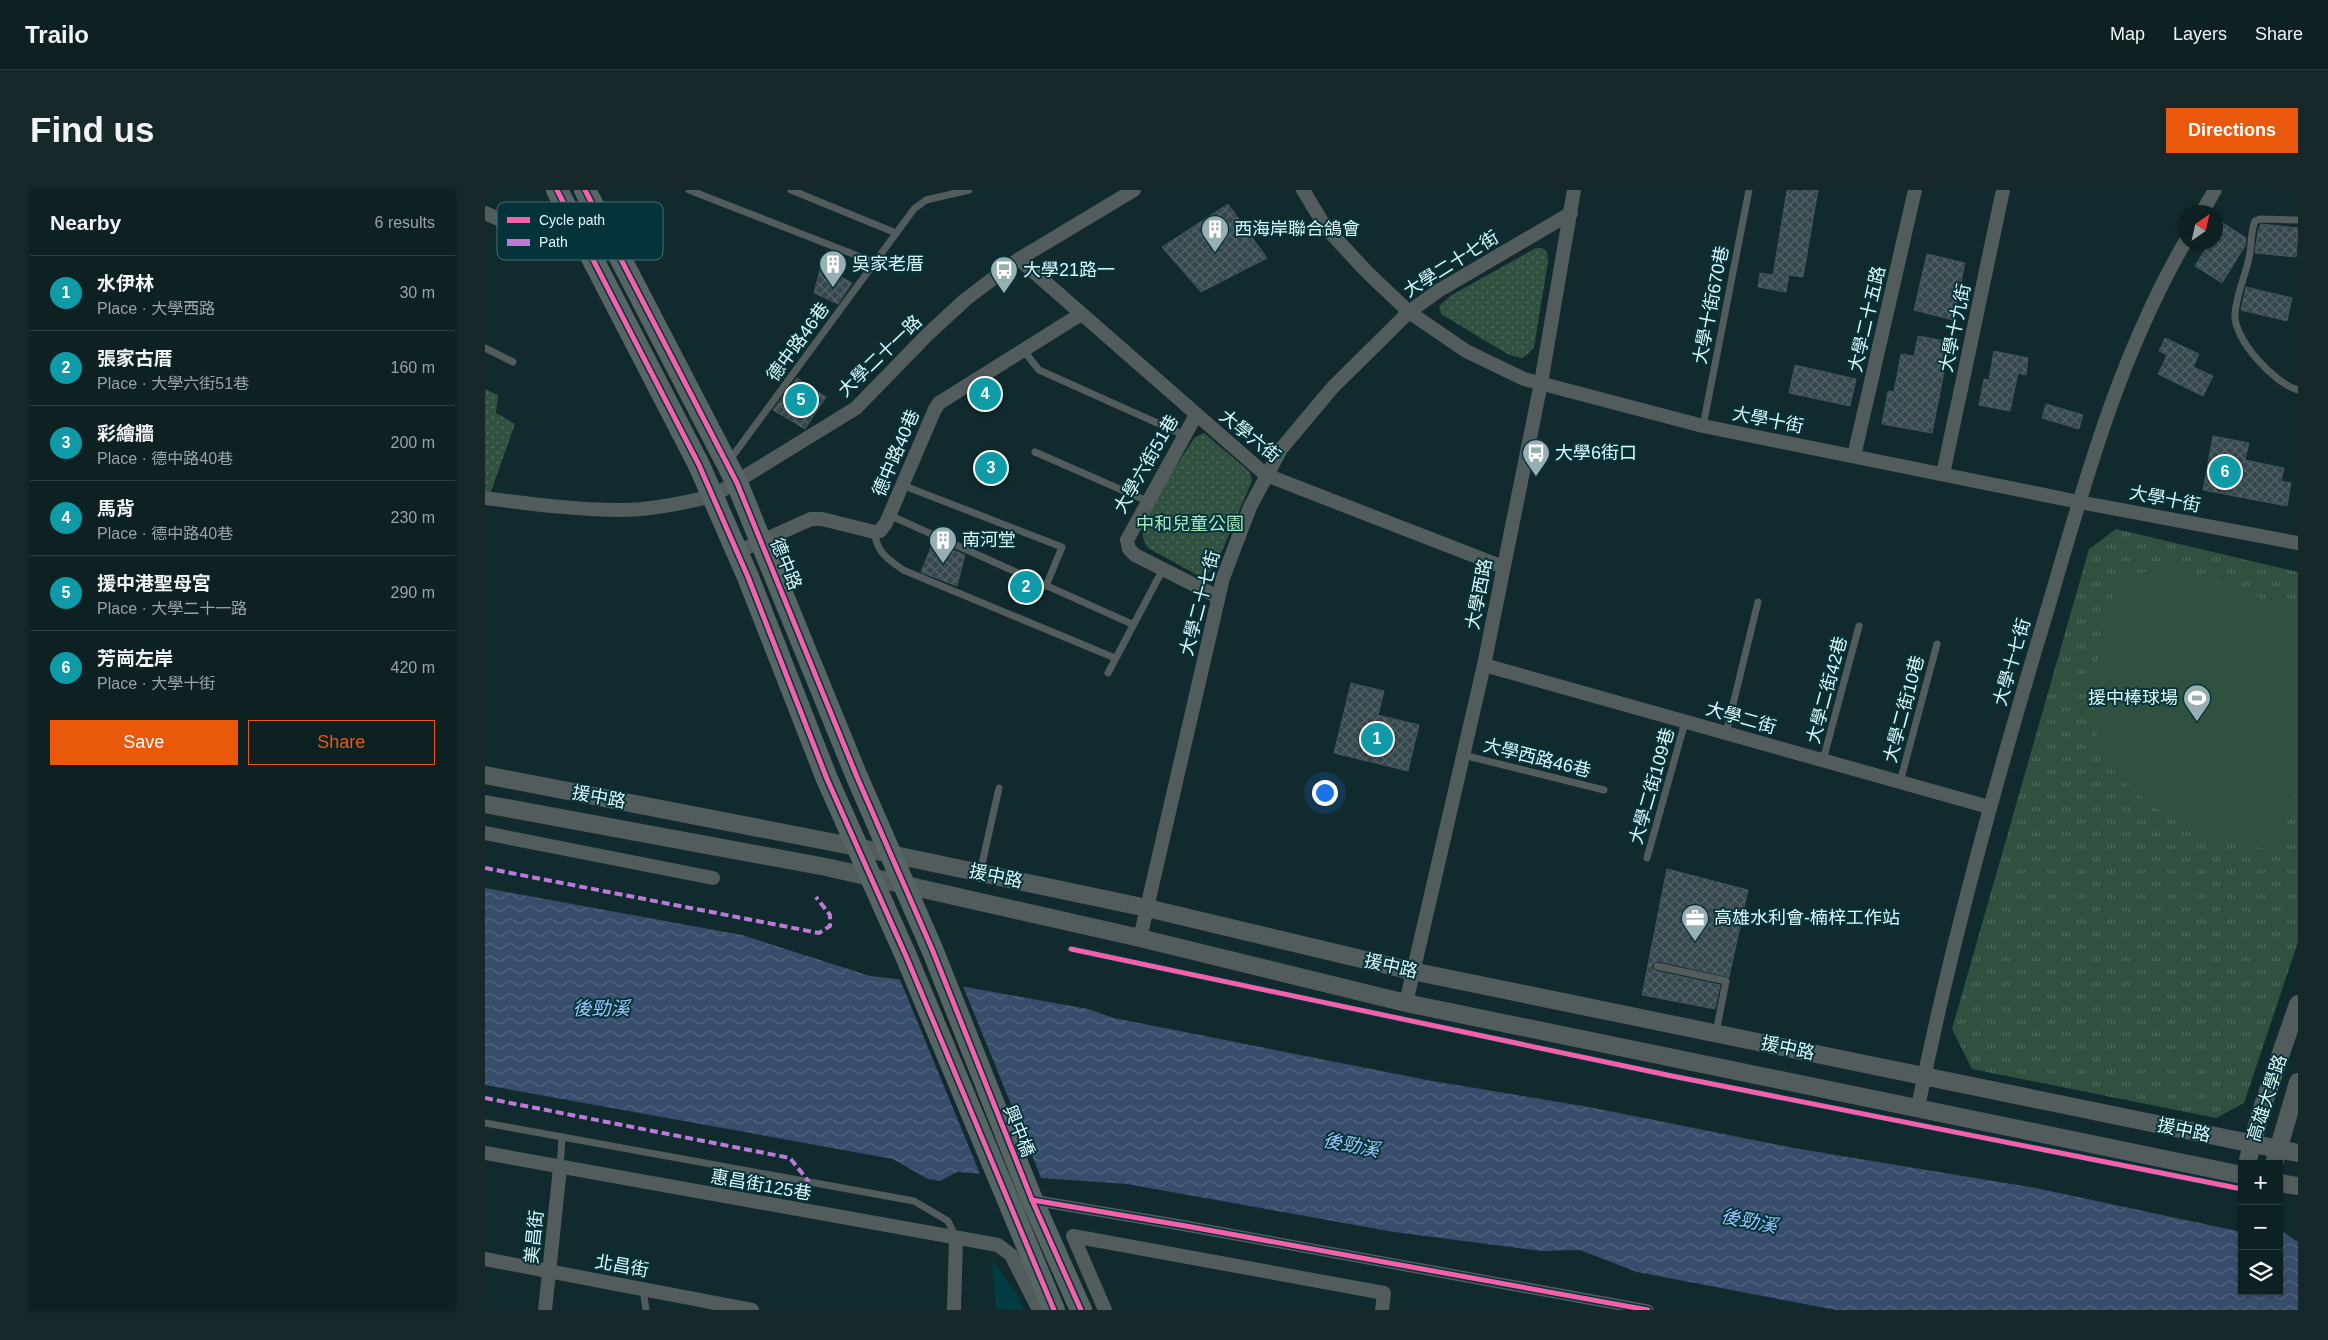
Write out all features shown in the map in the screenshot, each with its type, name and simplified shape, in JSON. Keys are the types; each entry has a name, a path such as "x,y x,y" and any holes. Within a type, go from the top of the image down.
{"main road":[{"name":"德中路","path":"557,190 563,202"},
{"name":"德中路","path":"585,190 592,202"},
{"name":"德中路","path":"594,260 699,465 725,479"},
{"name":"德中路","path":"621,260 725,479 762,541 857,777 936,961"},
{"name":"德中路","path":"725,479 737,552 827,780 906,956"},
{"name":"興中橋","path":"906,956 1054,1310"},
{"name":"興中橋","path":"936,961 1032,1200 1081,1310"}],"street":[{"name":"大學二十一路","path":"485,498 562,508 624,510 687,502 725,479 856,408 928,334 966,299 1019,259 1134,190"},
{"name":"大學十街","path":"1303,190 1326,228 1367,272 1409,312 1466,351 1509,374 1703,426 2298,544"},
{"name":"大學西路","path":"1407,1003 1412,971 1483,666 1541,383 1574,190"},
{"name":"大學二十五路","path":"1854,456 1915,190"},
{"name":"大學十九街","path":"1943,474 2003,190"},
{"path":"2206,205 2215,190"},
{"path":"485,213 497,218"},
{"name":"大學二十七街","path":"1140,938 1223,578 1250,507 1281,448 1333,387 1409,312 1439,291 1571,213"},
{"name":"大學十七街","path":"1918,1107 1989,806 2079,502 2114,393 2138,334 2181,250"},
{"name":"大學六街","path":"1019,259 1266,475 1503,567"},
{"name":"德中路40巷","path":"874,532 880,531 889,515 939,403 1025,351 1081,314"},
{"name":"大學六街51巷","path":"1196,415 1129,532 1127,540 1129,549 1135,555 1218,597"},
{"path":"737,552 811,519 822,519 874,532"},
{"name":"大學二街","path":"1483,666 1989,806"},
{"name":"援中路","path":"485,775 857,847 1147,908 1412,971 2252,1144 2276,1156 2298,1154"},
{"name":"援中路","path":"485,804 870,876 1140,938 1407,1003 2238,1174"},
{"path":"485,833 713,878"},
{"name":"高雄大學路","path":"2248,1160 2260,1114 2298,1004"},
{"name":"高雄大學路","path":"2276,1156 2298,1082"},
{"name":"惠昌街125巷","path":"485,1153 560,1168 998,1245 1011,1255 1039,1310"},
{"name":"美昌街","path":"545,1310 560,1168"},
{"path":"2283,1183 2298,1186"},
{"path":"1032,1200 1648,1310"},
{"path":"1105,1310 1073,1236 1384,1293 1382,1310"},
{"path":"954,1310 956,1238"},
{"name":"北昌街","path":"485,1259 752,1310"}],"lane":[{"path":"689,190 876,262"},
{"path":"791,190 896,233"},
{"name":"德中路46巷","path":"725,479 913,209 926,200 969,190"},
{"name":"大學十街670巷","path":"1703,426 1749,190"},
{"path":"2298,220 2260,219 2255,221 2250,256 2234,316 2241,336 2264,369 2289,388 2298,390"},
{"path":"485,348 513,362"},
{"path":"1025,351 1039,370 1184,435"},
{"path":"1035,452 1147,501"},
{"path":"902,485 1062,547 1046,586"},
{"path":"889,515 1132,624"},
{"path":"874,532 876,545 881,553 903,570 1115,658"},
{"path":"1107,674 1163,569"},
{"path":"1726,733 1758,602"},
{"name":"大學二街42巷","path":"1823,760 1859,626"},
{"name":"大學二街10巷","path":"1900,782 1937,644"},
{"name":"大學二街109巷","path":"1647,858 1685,722"},
{"name":"大學西路46巷","path":"1463,755 1604,790"},
{"path":"980,873 999,788"},
{"path":"1657,966 1726,981 1716,1033"},
{"path":"485,1123 914,1200 948,1221 956,1238"},
{"path":"560,1168 562,1137"},
{"path":"643,1289 646,1310"}],"shaded area":[{"path":"992,1259 1016,1293 1024,1310 996,1310"}],"green space":[{"path":"1536,248 1542,248 1547,252 1548,262 1534,347 1528,354 1522,358 1509,355 1441,314 1439,306 1450,296"},
{"path":"485,389 498,395 496,413 515,424 489,497 485,496"},
{"name":"中和兒童公園","path":"1204,433 1250,472 1252,481 1215,567 1201,577 1148,548 1143,530 1151,508 1166,483 1195,437"},
{"path":"2116,529 2298,572 2298,942 2244,1103 2216,1118 1972,1069 1952,1029 2089,549"},
{"name":"援中棒球場","path":"2172,568 2298,610 2298,785 2276,851 2198,835 2140,797 2099,755 2091,688 2118,576"}],"water":[{"name":"後勁溪","path":"485,888 742,935 870,976 966,987 1088,1009 1114,1018 1432,1081 1589,1107 1794,1148 2036,1188 2238,1231 2238,1295 2283,1295 2283,1232 2298,1242 2298,1310 1836,1310 1637,1272 1580,1250 1542,1251 1394,1232 1127,1184 957,1172 940,1181 928,1179 893,1159 485,1085"}],"pier":[{"path":"899,977 962,984 1042,1180 981,1176"}],"building":[{"path":"1787,190 1818,190 1803,277 1789,275 1786,292 1758,287 1760,273 1773,275"},
{"name":"西海岸聯合鴿會","path":"1228,204 1267,258 1201,292 1162,247"},
{"path":"2223,223 2246,238 2245,246 2222,283 2195,266 2205,250 2223,250"},
{"path":"2261,224 2298,228 2296,257 2255,253 2258,231"},
{"path":"1927,254 1965,263 1953,320 1914,310"},
{"name":"吳家老厝","path":"821,266 852,283 838,304 814,293"},
{"path":"2246,287 2292,298 2287,321 2241,310"},
{"path":"1918,336 1950,342 1932,433 1882,424 1888,391 1894,392 1901,354 1914,356"},
{"path":"2165,338 2199,354 2193,367 2213,376 2203,396 2158,374 2167,355 2159,351"},
{"path":"1994,351 2028,358 2026,375 2018,373 2010,411 1979,405 1984,379 1989,380"},
{"path":"1795,365 1856,379 1850,406 1789,393"},
{"path":"797,378 826,397 805,429 773,410"},
{"path":"2046,404 2083,415 2079,429 2042,418"},
{"path":"2213,436 2249,443 2245,460 2284,468 2281,481 2291,483 2287,506 2203,490"},
{"name":"南河堂","path":"933,542 965,555 957,586 921,572"},
{"path":"1017,578 1039,588 1035,600 1012,591"},
{"path":"1351,683 1384,691 1378,715 1419,725 1408,771 1334,753"},
{"name":"高雄水利會-楠梓工作站","path":"1667,869 1748,890 1729,977 1658,961 1652,964 1652,968 1656,971 1720,985 1715,1009 1642,995"}],"marked path":[{"path":"485,868 819,933 830,926 830,915 816,897"},
{"path":"485,1098 790,1158 809,1182"}],"cycle path":[{"path":"557,190 563,202"},
{"path":"585,190 591,202"},
{"path":"593,260 699,465 748,577 827,779 906,956 1054,1310"},
{"path":"621,260 737,483 857,777 932,949 1032,1200 1081,1310"},
{"path":"1071,949 1672,1076 2238,1188"},
{"path":"1032,1200 1648,1310"}],"place":[{"name":"西海岸聯合鴿會","path":"1215,253"},
{"name":"吳家老厝","path":"833,288"},
{"name":"大學21路一","path":"1004,294"},
{"name":"馬背","path":"985,394"},
{"name":"援中港聖母宮","path":"801,400"},
{"name":"彩繪牆","path":"991,468"},
{"name":"芳崗左岸","path":"2225,472"},
{"name":"大學6街口","path":"1536,477"},
{"name":"南河堂","path":"943,564"},
{"name":"張家古厝","path":"1026,587"},
{"name":"援中棒球場","path":"2197,722"},
{"name":"水伊林","path":"1377,739"},
{"name":"高雄水利會-楠梓工作站","path":"1695,942"}]}
